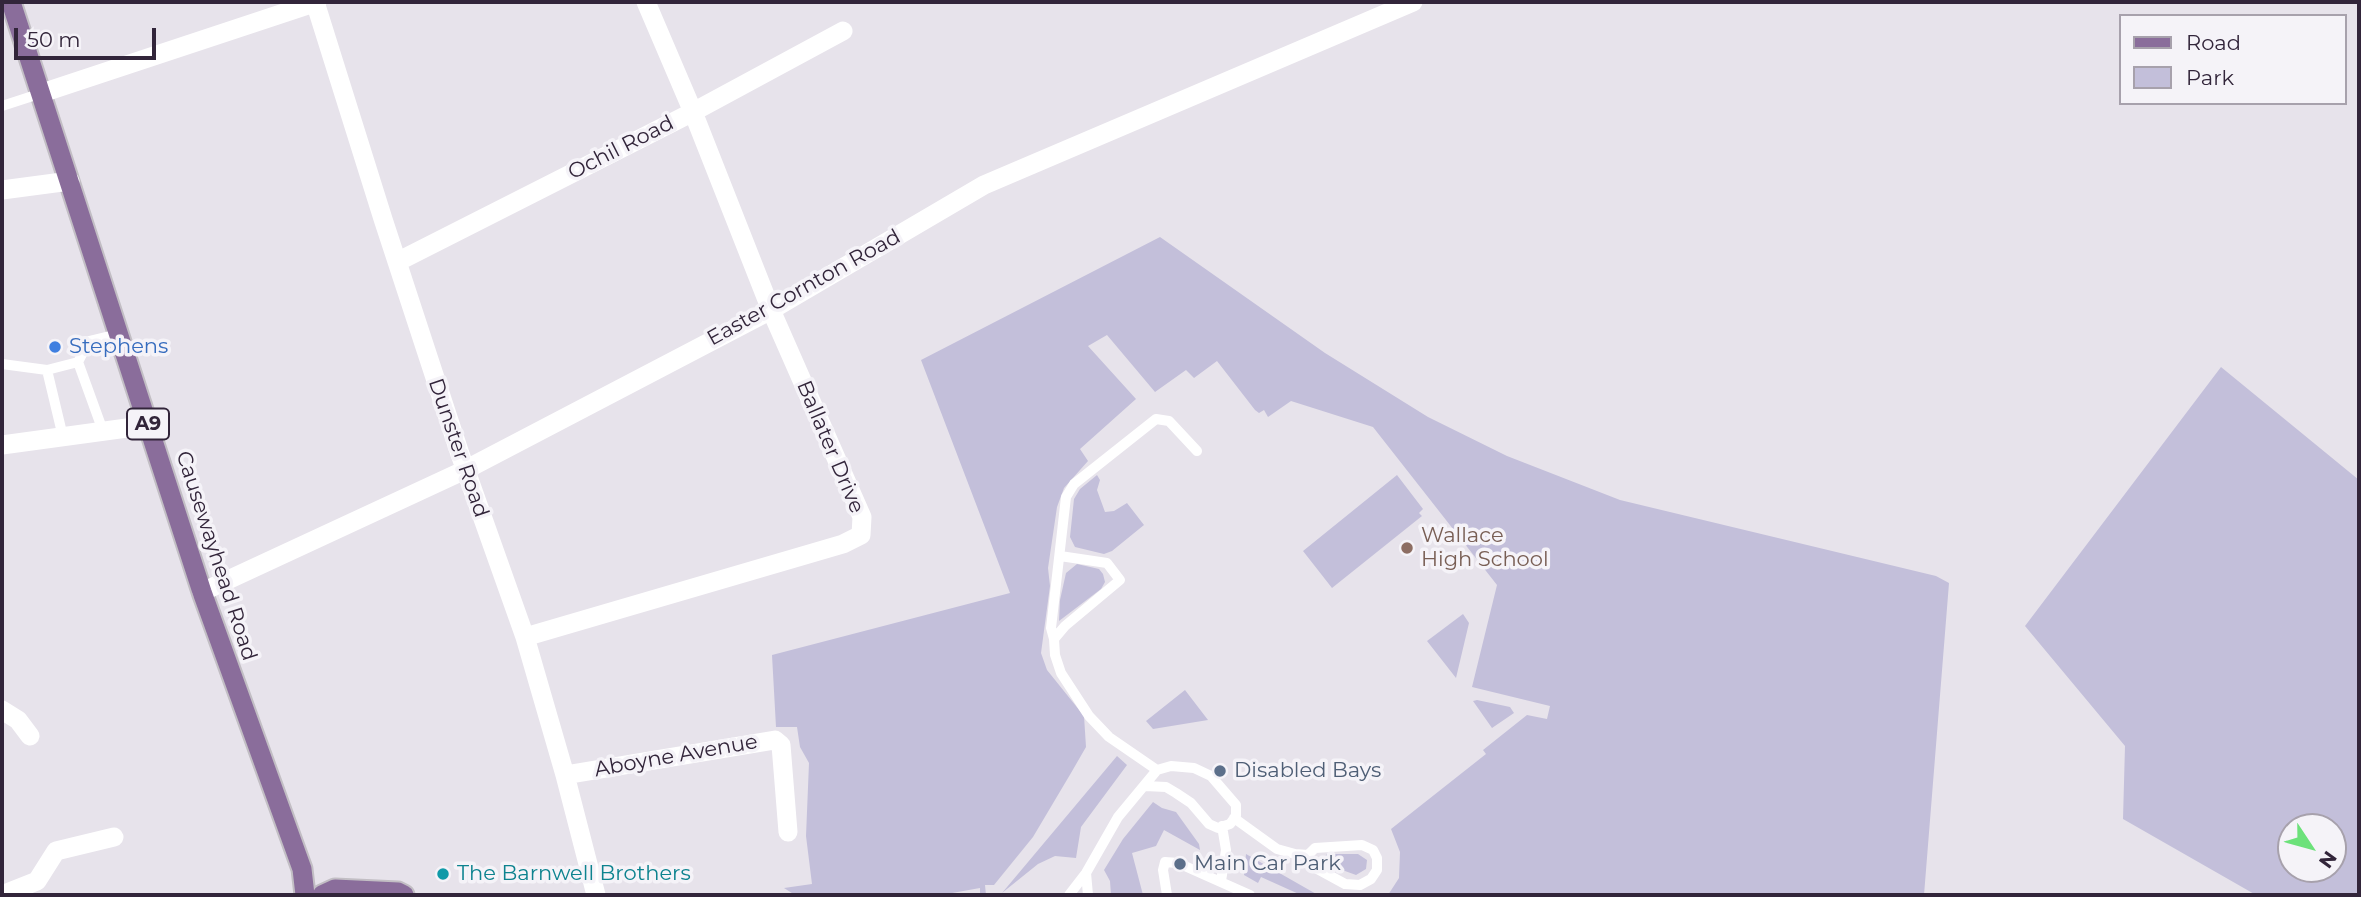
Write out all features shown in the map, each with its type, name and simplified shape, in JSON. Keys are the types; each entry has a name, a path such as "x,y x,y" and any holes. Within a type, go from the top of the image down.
{"main road":[{"name":"Causewayhead Road","path":"11,2 202,592 302,869 305,895"},
{"name":"Causewayhead Road","path":"291,844 329,892"},
{"name":"A9","path":"329,892 398,892 404,895"}],"street":[{"path":"42,93 316,2"},
{"name":"Dunster Road","path":"316,2 465,470 524,638 565,775 596,895"},
{"name":"Ballater Drive","path":"524,638 843,544 860,535 862,517 771,310 693,111 646,2"},
{"name":"Easter Cornton Road","path":"202,592 465,470 771,310 984,185 1409,3"},
{"name":"Ochil Road","path":"397,262 693,111 843,30"},
{"path":"2,190 70,181"},
{"path":"2,444 149,425"},
{"path":"2,709 18,720 30,736"},
{"name":"Aboyne Avenue","path":"565,775 775,740 781,745 788,832"},
{"path":"2,895 37,881 56,851 114,837"}],"lane":[{"path":"2,106 42,93"},
{"path":"103,431 78,362 89,341 118,334"},
{"path":"2,364 47,370 78,362"},
{"path":"47,370 63,437"},
{"path":"1157,770 1109,737 1089,716 1061,673 1055,655 1051,628 1066,497 1074,484 1156,419 1169,421 1197,451"},
{"path":"1054,639 1065,626 1120,580 1107,563 1060,556"},
{"path":"1069,895 1086,873 1118,817 1157,770 1171,766 1194,768 1211,776 1236,805 1234,818 1230,824 1218,828 1209,824 1191,803 1176,793 1166,788 1145,786"},
{"path":"1234,818 1277,849 1308,855"},
{"path":"1221,881 1226,850 1222,826"},
{"path":"1362,845 1373,850 1377,858 1377,870 1371,879 1360,884 1345,884 1312,866 1308,855 1315,848 1362,845"},
{"path":"1167,895 1163,870 1165,862 1178,863 1250,895"},
{"path":"1086,873 1088,895"}],"green space":[{"name":"Wallace High School","path":"1160,237 1325,353 1428,417 1507,456 1620,500 1936,576 1949,583 1924,895 1388,895 1399,878 1400,852 1391,829 1486,754 1483,750 1527,715 1547,719 1550,706 1472,687 1497,585 1373,427 1291,401 1268,417 1264,410 1259,413 1255,410 1217,361 1194,378 1186,370 1155,392 1107,335 1088,346 1136,399 1080,449 1088,461 1064,488 1057,507 1048,568 1050,586 1041,653 1047,670 1084,716 1086,747 1071,773 1033,837 994,885 985,885 986,895 980,895 980,888 941,895 795,895 784,888 812,884 806,836 809,763 800,747 797,727 776,727 772,655 1010,593 921,360"},
{"path":"2221,367 2359,480 2359,895 2256,895 2123,819 2125,746 2025,626"},
{"path":"1097,475 1100,480 1097,490 1105,512 1114,511 1127,503 1144,525 1112,551 1104,554 1075,547 1070,537 1074,499 1080,489"},
{"path":"1397,475 1423,509 1419,513 1422,516 1332,588 1303,551"},
{"path":"1077,564 1099,569 1105,582 1101,589 1059,621 1066,573"},
{"path":"1463,614 1469,623 1456,678 1427,641"},
{"path":"1185,690 1208,720 1153,729 1146,721"},
{"path":"1473,701 1510,707 1514,713 1492,728"},
{"path":"1117,756 1127,765 1081,827 1076,858 1055,856 1038,864 1002,893"},
{"path":"1153,802 1176,812 1199,844 1200,850 1164,830 1156,846 1132,853 1143,895 1111,895 1110,881 1104,870 1123,839"},
{"path":"1246,854 1318,895 1301,895 1261,877 1258,883 1244,875"},
{"path":"1327,854 1358,854 1367,860 1366,869 1356,875 1334,867 1324,858"}],"place":[{"name":"Stephens","path":"55,347"},
{"name":"Wallace High School","path":"1407,548"},
{"name":"Disabled Bays","path":"1220,771"},
{"name":"Main Car Park","path":"1180,864"},
{"name":"The Barnwell Brothers","path":"443,874"}]}
